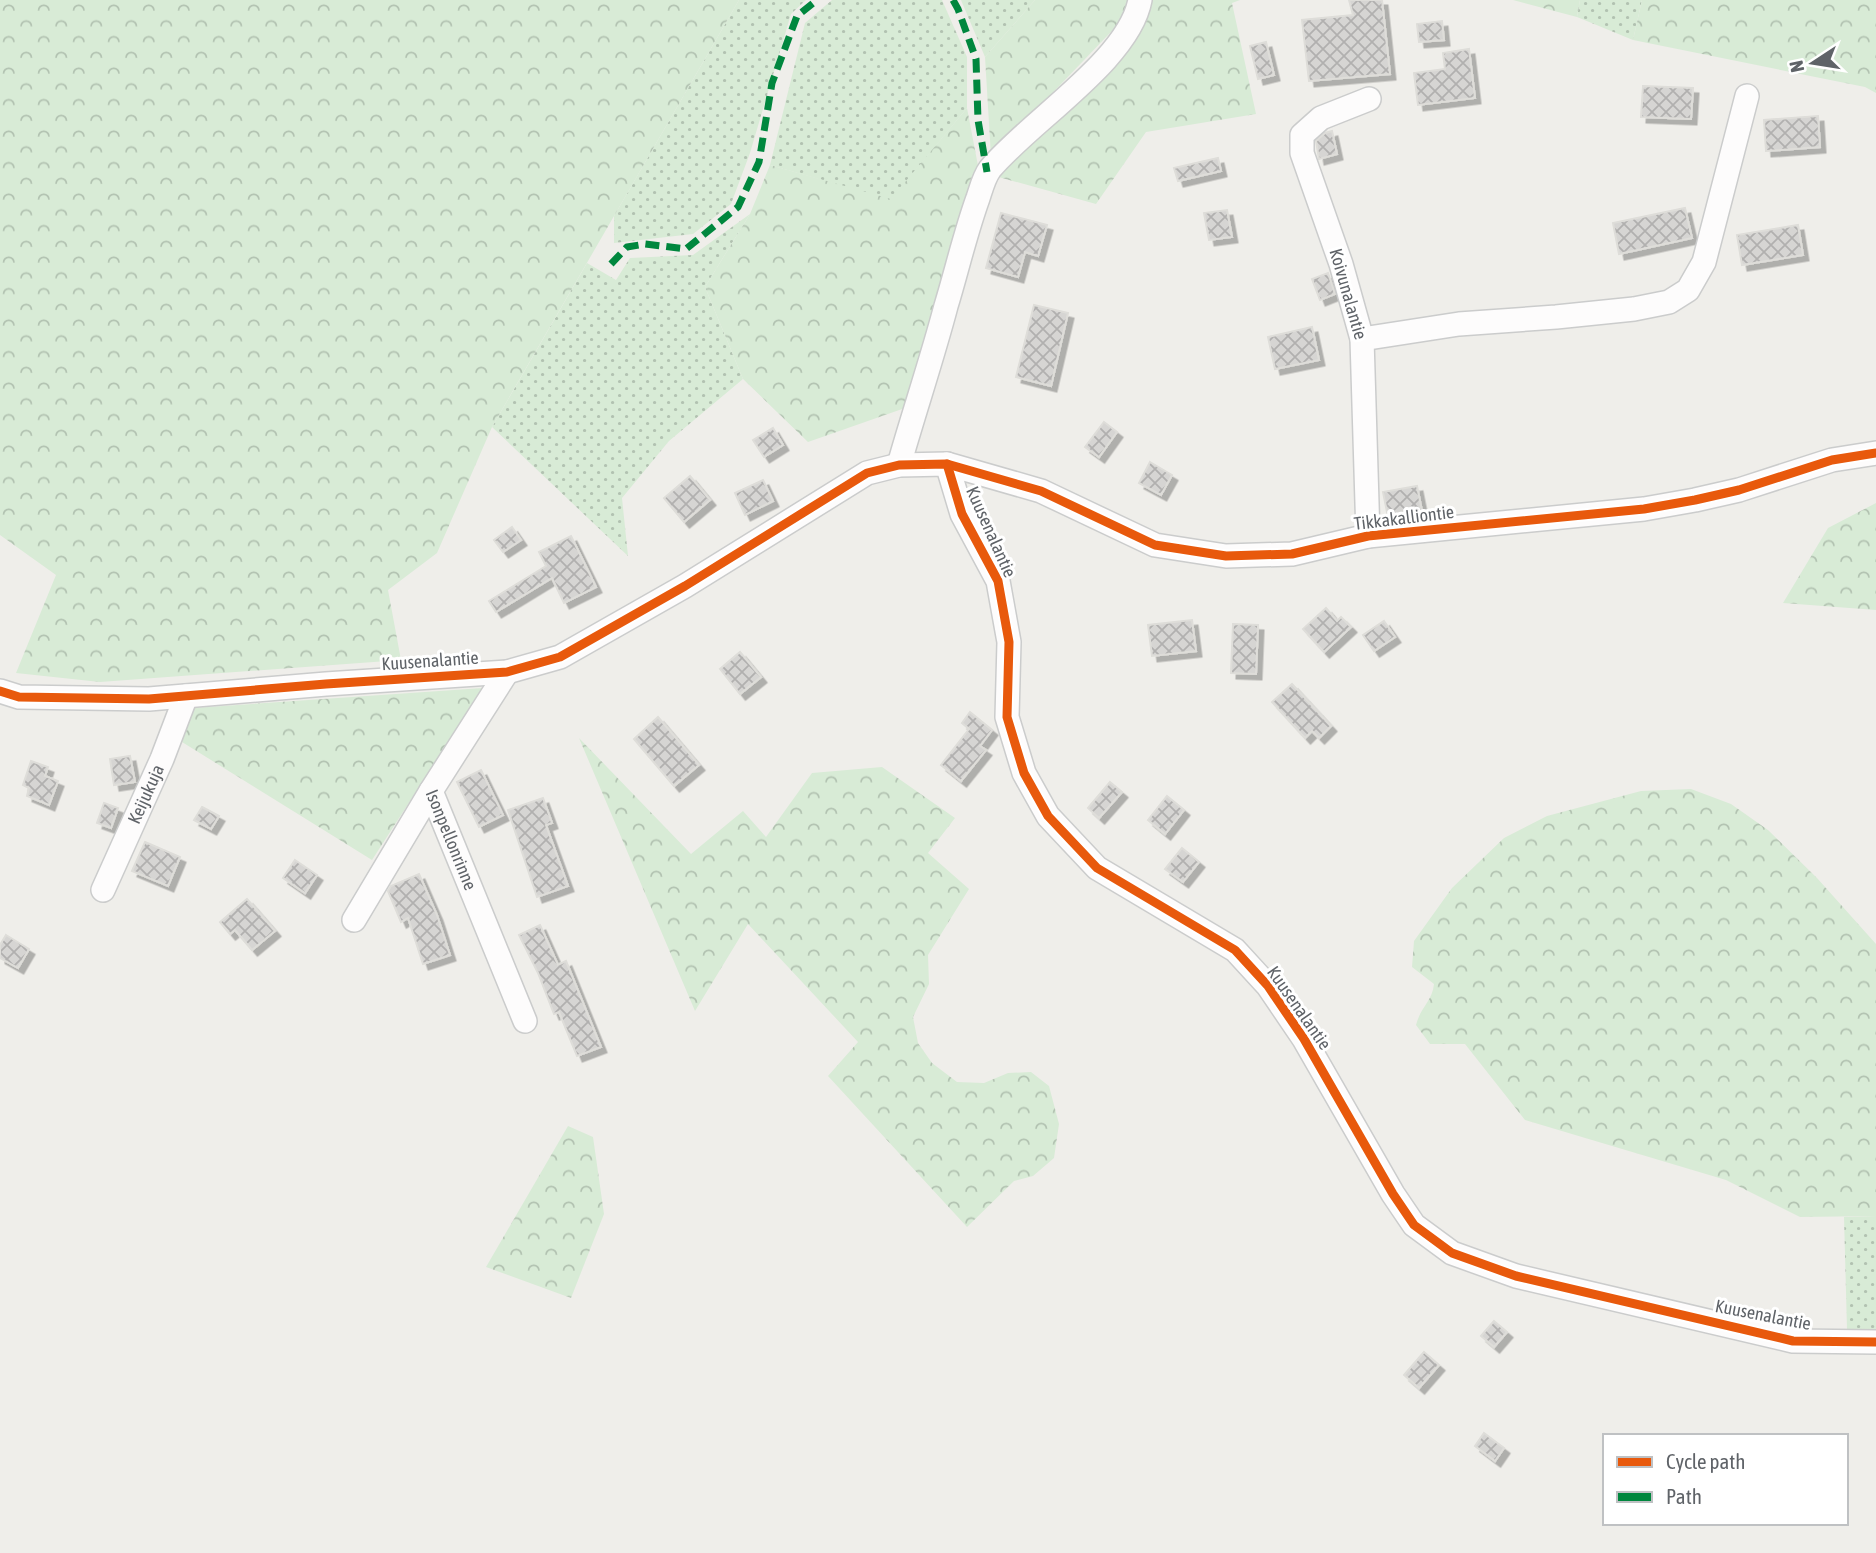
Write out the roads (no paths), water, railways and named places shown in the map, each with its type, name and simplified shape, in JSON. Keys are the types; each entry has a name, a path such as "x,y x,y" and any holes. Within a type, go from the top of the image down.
{"street":[{"path":"899,465 967,228 987,172 1017,139 1053,110 1125,37 1138,14 1140,0"},
{"path":"1362,339 1459,324 1634,309 1669,302 1688,290 1704,262 1748,96"},
{"name":"Koivunalantie","path":"1368,536 1362,339 1341,264 1302,153 1302,135 1321,118 1369,99"},
{"name":"Tikkakalliontie","path":"947,464 1041,491 1155,545 1226,556 1292,554 1368,536 1644,509 1739,490 1832,460 1876,453"},
{"name":"Kuusenalantie","path":"0,691 19,697 149,699 507,672 560,657 685,586 867,473 899,465 947,464 962,513 998,581 1009,642 1007,717 1024,774 1048,816 1097,867 1235,950 1268,986 1304,1038 1414,1225 1452,1253 1516,1276 1793,1340 1876,1342"},
{"name":"Isonpellonrinne","path":"507,672 431,791 525,1021"},
{"name":"Keijukuja","path":"103,890 146,796 186,696"},
{"path":"354,920 431,791"}]}
